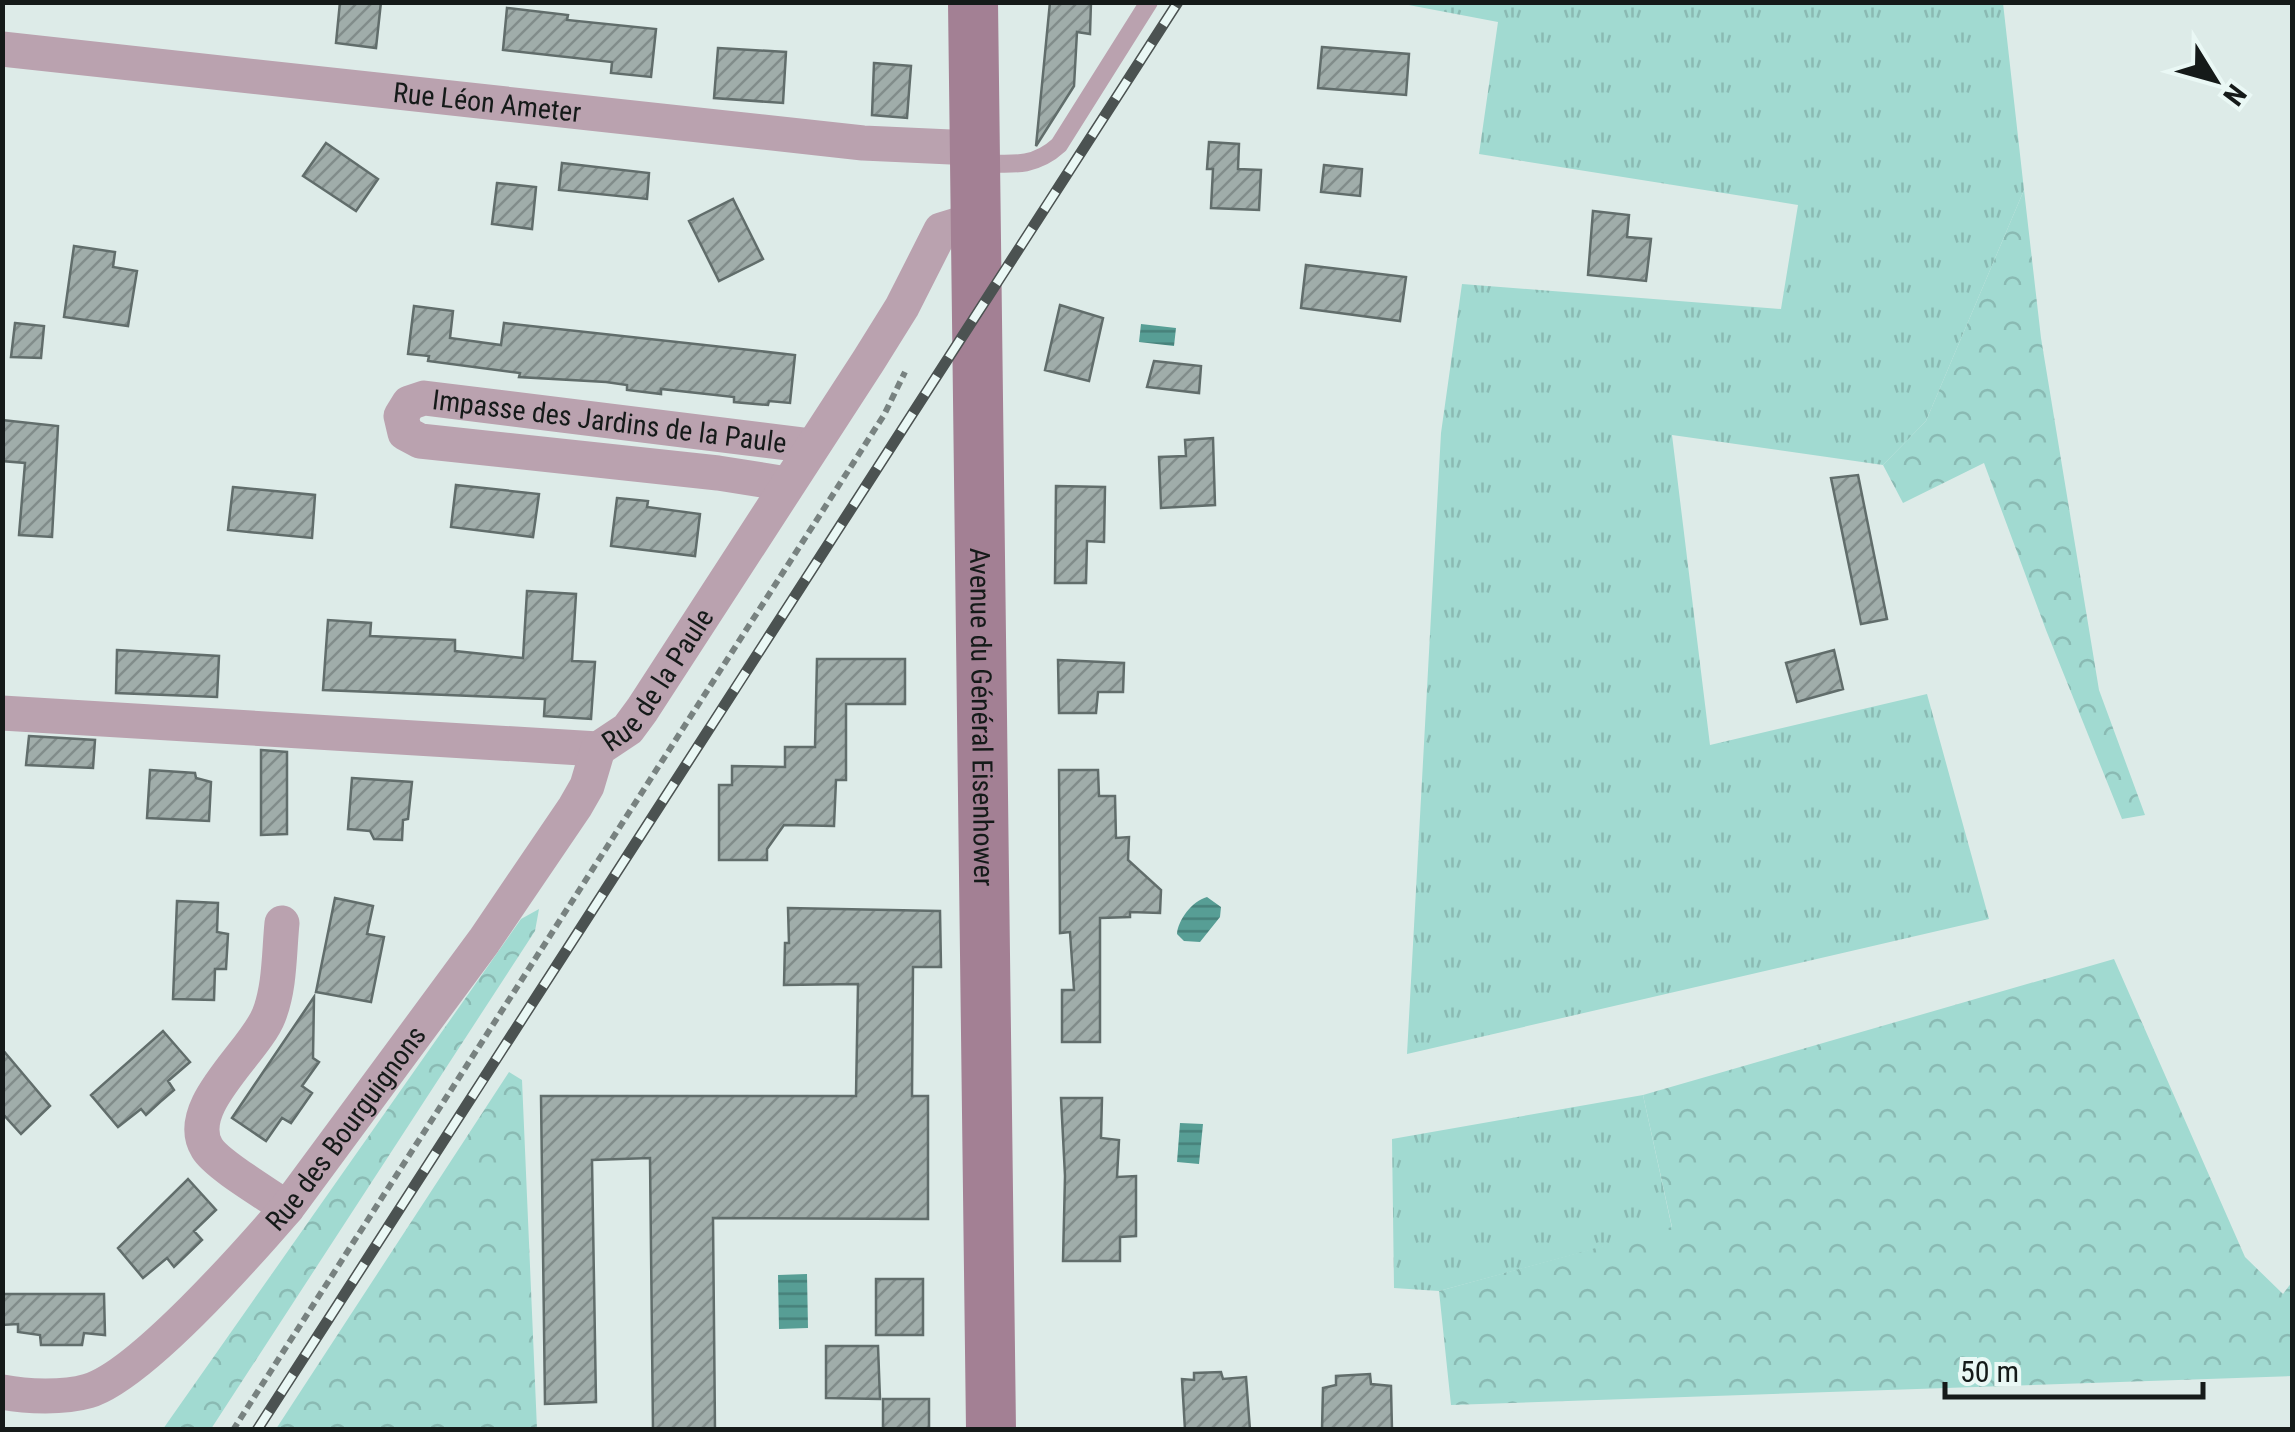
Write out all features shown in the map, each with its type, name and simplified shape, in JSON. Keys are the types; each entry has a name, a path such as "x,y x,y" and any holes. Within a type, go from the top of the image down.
{"main road":[{"name":"Avenue du Général Eisenhower","path":"973,2 991,1430"}],"street":[{"name":"Rue Léon Ameter","path":"2,50 974,155"},
{"name":"Rue de la Paule","path":"2,713 598,750 628,729 642,710 902,307 941,230 977,219"},
{"name":"Impasse des Jardins de la Paule","path":"788,484 718,472 420,441 405,433 401,416 409,402 424,398 812,446"},
{"name":"Rue des Bourguignons","path":"2,1392 67,1394 90,1391 113,1378 142,1357 209,1293 288,1208 575,807 587,786 598,750"},
{"path":"282,923 269,1014 210,1101 200,1126 202,1139 212,1155 288,1208"}],"lane":[{"path":"974,155 1029,164 1045,158 1059,145 1148,2"}],"path":[{"path":"233,1430 884,415 910,354 902,307"}],"green space":[{"path":"1398,3 2003,3 2024,190 1926,421 1883,465 1672,435 1710,745 1927,694 1989,919 1407,1054 1441,433 1462,284 1781,309 1798,205 1479,154 1498,22"},
{"path":"2024,190 2041,338 2099,690 2145,815 2122,819 1984,463 1903,503 1883,465 1926,421"},
{"path":"539,909 535,931 211,1429 163,1429 521,919"},
{"path":"2114,959 2245,1257 2283,1294 2292,1282 2292,1376 1451,1405 1439,1291 1672,1227 1643,1095"},
{"path":"509,1072 522,1080 537,1429 276,1429"},
{"path":"1643,1095 1672,1228 1439,1291 1394,1288 1392,1139"}],"shaded area":[{"path":"1141,324 1176,328 1174,346 1139,342"},
{"path":"1207,897 1221,907 1220,917 1200,942 1184,941 1177,934 1180,923 1191,907"},
{"path":"1180,1123 1203,1124 1199,1164 1177,1162"},
{"path":"807,1274 808,1328 779,1329 778,1275"}],"building":[{"path":"340,2 381,2 376,48 336,43"},
{"path":"1050,2 1091,2 1090,34 1077,32 1074,86 1036,146"},
{"path":"507,8 568,15 567,20 656,29 651,77 611,73 612,62 503,50"},
{"path":"1322,47 1409,54 1406,95 1318,88"},
{"path":"718,48 786,52 783,103 714,98"},
{"path":"874,63 911,66 907,118 872,115"},
{"path":"1209,142 1239,144 1238,169 1261,170 1259,210 1211,208 1213,169 1207,169"},
{"path":"326,143 378,179 356,211 303,176"},
{"path":"562,163 649,173 647,199 559,190"},
{"path":"1324,165 1362,169 1360,196 1321,192"},
{"path":"497,183 536,187 532,229 492,224"},
{"path":"733,199 763,259 719,281 689,221"},
{"path":"1593,211 1629,215 1627,237 1651,239 1646,281 1588,275"},
{"path":"74,246 115,252 113,267 137,271 128,326 64,317"},
{"path":"1306,265 1406,277 1400,321 1301,308"},
{"path":"1060,305 1103,318 1089,381 1045,370"},
{"path":"414,306 453,311 450,338 501,345 504,323 795,355 790,403 734,402 734,397 661,389 661,394 627,390 627,385 606,382 519,377 520,373 428,361 429,356 408,354"},
{"path":"15,323 44,326 41,358 11,357"},
{"path":"1154,361 1201,366 1199,393 1147,387"},
{"path":"2,420 58,426 52,537 19,535 25,463 2,461"},
{"path":"1213,438 1215,505 1161,508 1159,457 1186,456 1185,440"},
{"path":"1858,475 1887,619 1861,624 1831,478"},
{"path":"456,485 539,494 533,537 451,527"},
{"path":"1056,486 1105,487 1104,542 1087,541 1086,583 1055,583"},
{"path":"233,487 315,495 312,538 228,530"},
{"path":"617,498 648,501 647,507 700,514 695,556 611,546"},
{"path":"527,591 576,594 572,661 595,662 591,719 544,716 545,699 323,690 328,620 371,623 370,636 455,640 455,651 523,658"},
{"path":"117,650 219,656 217,697 116,693"},
{"path":"1834,650 1843,689 1797,702 1786,663"},
{"path":"817,659 905,659 905,704 846,704 846,780 836,780 834,826 784,825 767,849 767,860 719,860 719,785 732,785 732,766 785,767 785,747 815,747"},
{"path":"1058,660 1124,663 1123,692 1098,692 1096,713 1059,713"},
{"path":"29,736 95,740 93,768 26,765"},
{"path":"261,750 287,752 287,834 261,835"},
{"path":"150,770 195,773 196,778 211,782 209,821 147,818"},
{"path":"1059,770 1098,770 1099,796 1115,796 1116,838 1129,837 1128,860 1161,890 1160,913 1130,912 1130,917 1100,918 1100,1042 1062,1042 1062,990 1074,990 1070,932 1060,933"},
{"path":"352,778 412,782 402,840 374,839 370,831 348,829"},
{"path":"335,898 373,906 367,934 384,937 371,1002 316,992"},
{"path":"177,901 218,903 217,932 228,934 226,969 215,969 214,1000 173,999"},
{"path":"788,908 940,911 941,967 913,967 912,1096 928,1096 928,1219 713,1218 715,1430 653,1430 650,1158 592,1160 596,1402 545,1404 541,1096 856,1096 858,984 784,985"},
{"path":"314,997 313,1058 319,1062 302,1086 312,1093 291,1123 282,1118 266,1141 232,1118"},
{"path":"163,1031 190,1062 168,1081 174,1090 146,1115 141,1109 118,1127 91,1095"},
{"path":"2,1049 50,1106 21,1134 2,1113"},
{"path":"1061,1098 1102,1098 1101,1138 1119,1140 1117,1177 1136,1176 1136,1236 1120,1237 1120,1261 1063,1261 1065,1176"},
{"path":"188,1179 216,1210 194,1231 202,1240 174,1267 167,1258 143,1278 118,1248"},
{"path":"876,1279 923,1279 923,1335 876,1335"},
{"path":"2,1294 104,1294 105,1335 84,1333 82,1345 41,1345 40,1335 18,1332 18,1324 2,1325"},
{"path":"826,1346 878,1346 880,1399 826,1398"},
{"path":"1221,1372 1223,1379 1246,1377 1250,1430 1185,1430 1182,1379 1194,1380 1194,1373"},
{"path":"1370,1374 1371,1384 1391,1386 1392,1430 1322,1430 1323,1388 1336,1385 1336,1376"},
{"path":"883,1399 929,1399 929,1430 883,1430"}],"railway":[{"path":"257,1430 1178,2"}]}
